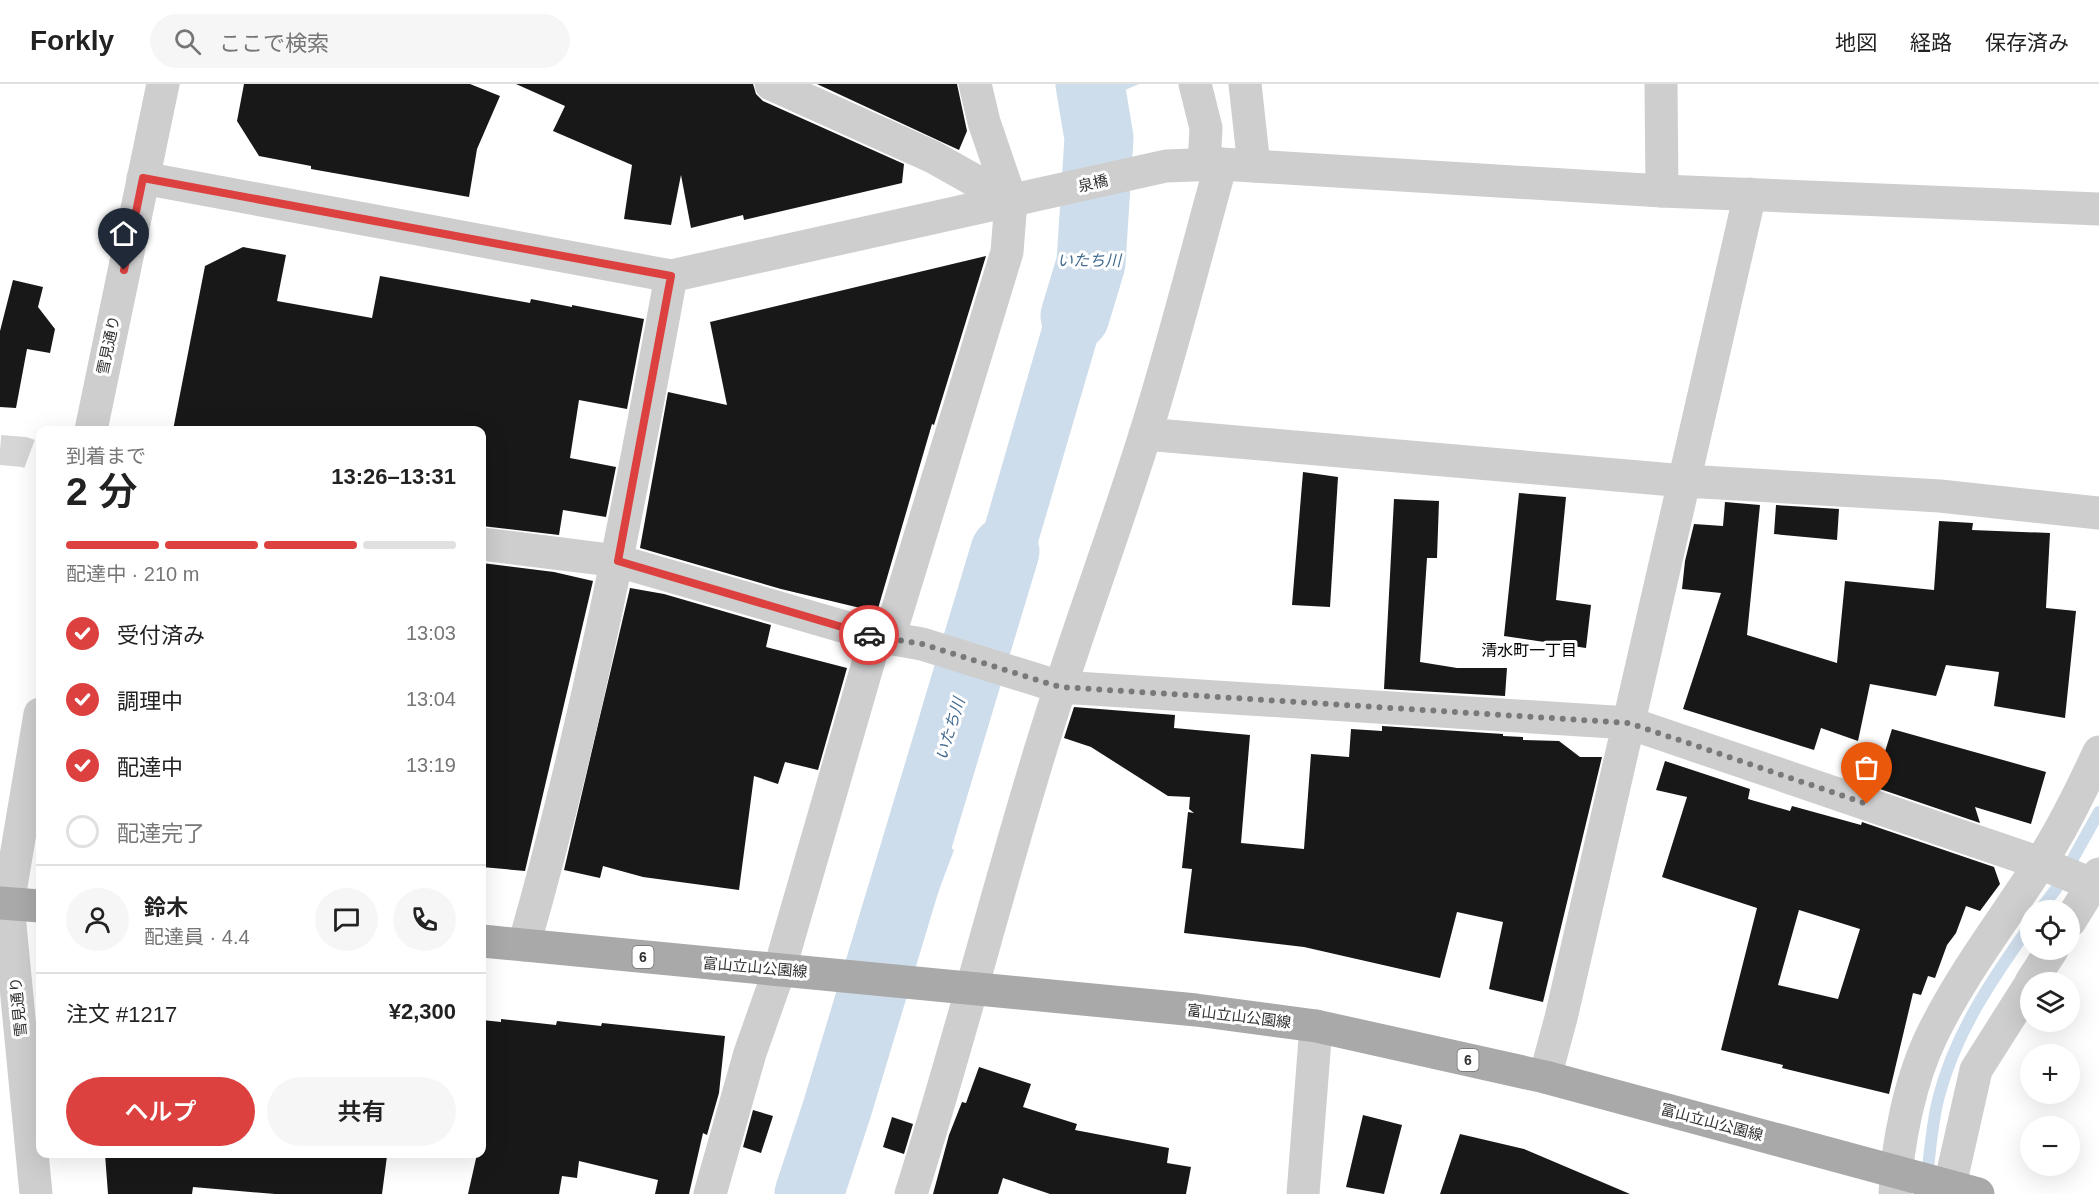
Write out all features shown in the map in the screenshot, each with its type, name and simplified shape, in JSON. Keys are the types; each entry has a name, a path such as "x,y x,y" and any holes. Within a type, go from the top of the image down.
{"main road":[{"path":"4,903 36,906"},
{"name":"富山立山公園線","path":"486,941 1196,1010 1316,1026 1545,1077 1895,1183 1958,1191"}],"street":[{"name":"雪見通り","path":"92,426 163,84"},
{"path":"771,84 933,157 1016,200"},
{"path":"710,1194 750,1053 792,971 876,636 892,628 1007,252 1016,200 984,122 975,84"},
{"path":"911,1194 946,1084 958,988 1051,684 1145,434 1213,165 1195,84"},
{"path":"1245,84 1254,166"},
{"path":"1661,84 1662,192"},
{"name":"泉橋","path":"671,276 1166,166 1254,166 1662,192 2099,209"},
{"path":"143,178 671,276 618,561 572,763 524,945"},
{"path":"1545,1077 1561,1018 1750,194"},
{"path":"1145,434 1685,481 1940,496 2099,513"},
{"path":"486,544 618,561 876,636 922,644 1051,684 1629,723 2097,882 2080,907"},
{"name":"雪見通り","path":"36,735 4,903 36,1194"},
{"path":"1895,1183 1905,1113 1931,1035 1990,938 2040,863 2083,786 2099,752"},
{"path":"1958,1191 1976,1070 2020,1000"},
{"path":"1303,1194 1316,1026"}],"water":[{"path":"1058,84 1139,84 1125,90 1131,131 1069,148"},
{"name":"いたち川","path":"1126,218 1122,256 1006,652 953,634 1054,286 1061,232"},
{"name":"いたち川","path":"943,669 995,686 945,844 954,850 933,906 865,899"},
{"path":"829,1042 885,1047 836,1194 780,1194"}],"building":[{"path":"244,84 470,84 500,96 477,149 469,197 311,169 311,166 259,156 237,121"},
{"path":"516,84 753,84 756,94 763,101 904,164 902,183 744,220 743,215 691,228 681,175 671,225 624,219 632,165 553,131 565,106"},
{"path":"817,84 957,84 967,131 959,150"},
{"path":"243,247 286,255 277,301 372,318 380,276 530,303 531,299 644,319 627,409 579,400 570,458 616,467 606,517 563,510 559,535 486,526 486,426 174,426 205,266"},
{"path":"986,256 934,425 932,424 877,612 781,589 640,548 668,392 727,405 710,322"},
{"path":"13,280 43,287 38,307 55,329 50,353 27,349 16,408 0,407 0,331"},
{"path":"1303,472 1338,477 1330,607 1292,605"},
{"path":"1519,493 1566,497 1556,600 1591,605 1586,648 1504,636"},
{"path":"1394,499 1439,501 1437,558 1427,558 1420,662 1457,668 1507,668 1505,696 1384,689"},
{"path":"1725,502 1760,505 1747,635 1837,663 1845,581 1934,590 1939,521 1973,523 1972,530 2050,533 2046,608 2076,611 2065,718 1994,706 1999,672 1946,665 1936,696 1870,684 1858,741 1821,728 1814,750 1683,709 1721,593 1682,589 1685,561 1694,524 1723,526"},
{"path":"1776,505 1839,509 1837,540 1774,534"},
{"path":"486,564 554,572 593,581 525,871 486,867"},
{"path":"630,588 664,594 771,625 766,647 847,668 818,770 785,762 778,784 754,776 739,890 643,877 603,866 600,878 564,870"},
{"path":"1074,707 1175,715 1174,728 1250,735 1241,843 1304,849 1311,754 1349,757 1351,729 1382,731 1382,726 1503,734 1503,736 1523,737 1523,740 1559,741 1580,757 1602,757 1543,1002 1489,989 1503,922 1457,912 1440,978 1304,947 1184,933 1192,869 1182,868 1188,812 1194,813 1189,809 1190,797 1168,796 1091,747 1064,738"},
{"path":"1892,729 2046,772 2031,824 1975,807 1980,823 1874,787"},
{"path":"1665,761 1750,789 1748,799 1790,811 1792,806 1861,825 1862,822 1994,867 2000,884 1980,911 1966,906 1956,933 1947,945 1935,978 1928,976 1921,995 1913,993 1889,1094 1782,1068 1783,1065 1721,1050 1757,908 1662,877 1687,797 1656,790","holes":["1799,910 1860,929 1838,999 1778,985"]},
{"path":"501,1019 556,1025 557,1021 601,1026 602,1023 725,1036 719,1093 707,1135 703,1133 689,1194 655,1194 658,1180 579,1161 577,1178 562,1176 559,1194 468,1194 476,1158 486,1158 486,1020 501,1022"},
{"path":"979,1067 1031,1084 1023,1107 1077,1124 1075,1130 1169,1148 1167,1163 1191,1167 1186,1194 1050,1194 1003,1178 998,1194 933,1194 949,1135 962,1102 966,1103"},
{"path":"753,1110 773,1116 761,1153 743,1147"},
{"path":"1363,1115 1402,1125 1384,1194 1346,1187"},
{"path":"892,1117 913,1124 904,1154 883,1147"},
{"path":"1460,1134 1524,1149 1630,1194 1440,1194"},
{"path":"105,1158 387,1158 382,1194 275,1194 193,1187 192,1194 108,1194"}],"waterway":[{"name":"いたち川","path":"1075,316 1091,263 1099,138 1090,84"},
{"name":"いたち川","path":"809,1194 837,1109 1005,551"},
{"path":"2048,900 2099,812"},
{"path":"1927,1178 1937,1106 1946,1072 1977,1006 2020,940"}],"tunnel":[{"path":"0,450 24,452 36,456"}],"way so far":[{"path":"869,635 922,644 1060,687 1629,723 1867,804"}],"district":[{"name":"清水町一丁目","path":"1529,650"}],"route":[{"path":"124,270 143,178 671,276 618,561 869,635"}]}
